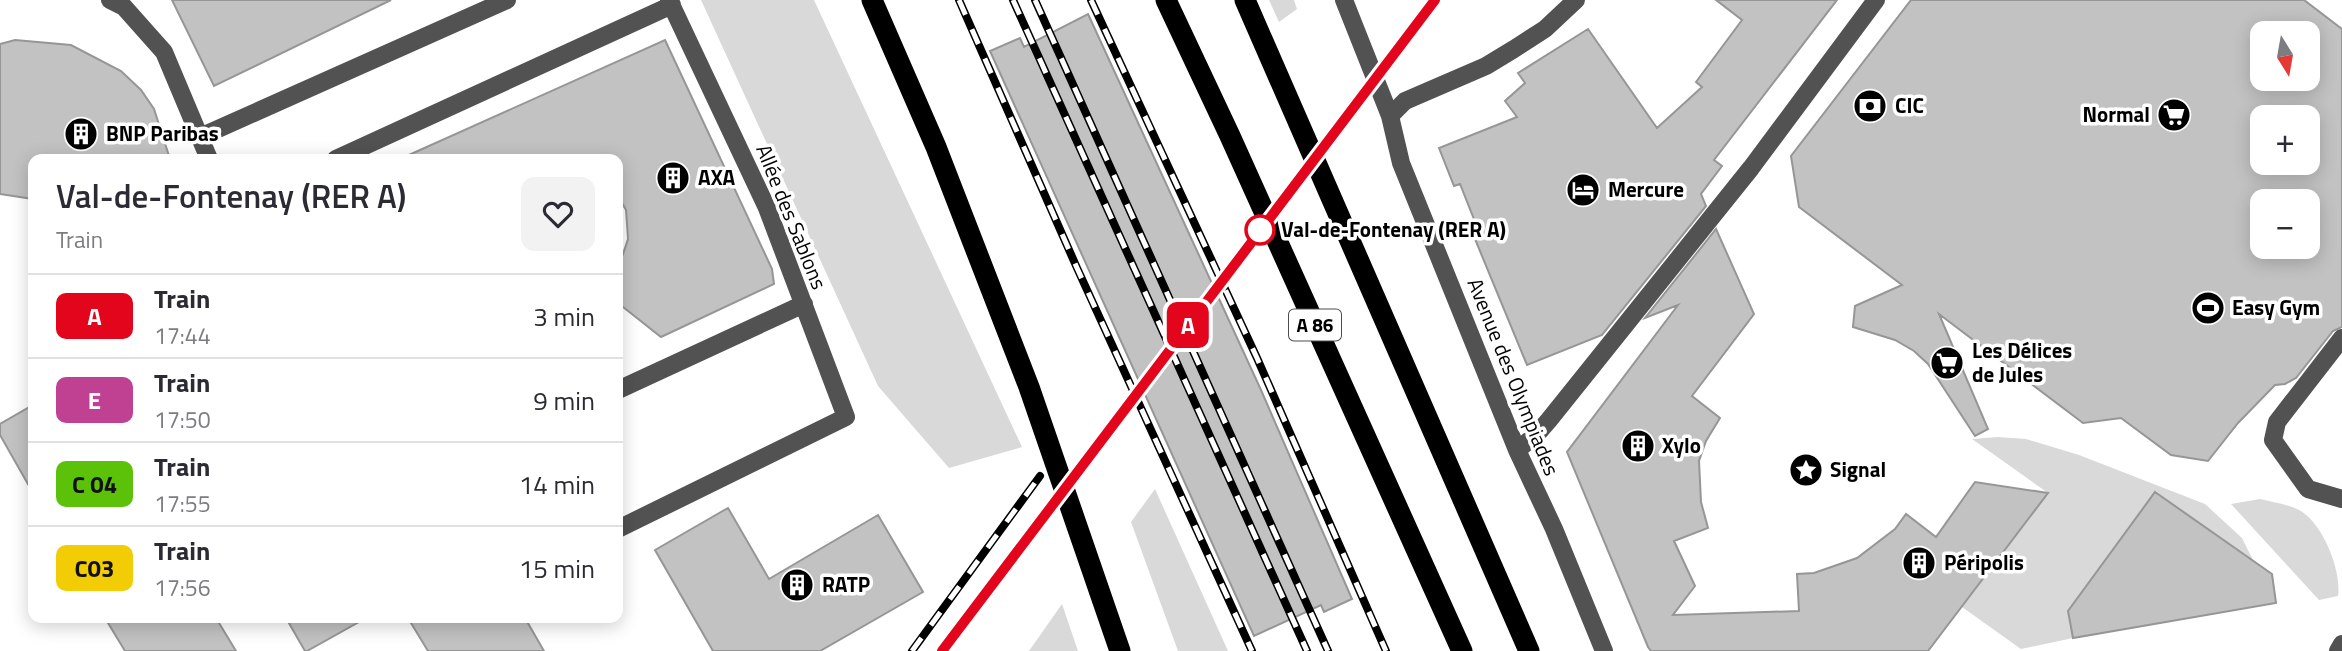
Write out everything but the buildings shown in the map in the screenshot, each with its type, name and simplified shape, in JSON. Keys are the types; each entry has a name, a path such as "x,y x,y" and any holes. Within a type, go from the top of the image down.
{"highway":[{"path":"872,0 936,147 1029,387 1120,651"},
{"name":"A 86","path":"1166,0 1462,651"},
{"path":"1245,0 1529,651"}],"street":[{"path":"110,0 124,7 164,52 207,154"},
{"path":"200,137 507,0"},
{"name":"Avenue des Olympiades","path":"1345,0 1390,116 1401,163 1517,450 1554,529 1604,651"},
{"path":"1390,116 1405,101 1486,66 1514,49 1545,29 1576,0"},
{"path":"1517,450 1549,420 1751,168 1876,0"},
{"path":"347,154 670,3"},
{"name":"Allée des Sablons","path":"623,388 804,304 767,208 670,3"},
{"path":"623,527 846,417 804,304"},
{"path":"2342,338 2277,422 2273,440 2308,489 2342,499"},
{"path":"2338,651 2342,644"}],"shaded area":[{"path":"701,0 814,0 1022,447 949,468 878,386"},
{"path":"1269,0 1294,0 1297,9 1279,22"},
{"path":"1972,439 2026,439 2079,455 2205,504 2242,538 2254,562 2155,492 2068,610 2073,638 2021,649 1962,607 2048,493"},
{"path":"1155,489 1228,651 1178,651 1131,522"},
{"path":"2260,499 2297,509 2315,524 2333,560 2337,573 2338,596 2319,600 2231,504"},
{"path":"1062,604 1078,651 1029,651"}],"railway":[{"path":"959,0 1077,268 1252,651"},
{"path":"1013,0 1307,651"},
{"path":"1035,0 1328,651"},
{"path":"1091,0 1257,358 1386,651"},
{"path":"912,651 1040,476"},
{"path":"942,651 1048,511"}],"train":[{"name":"A","path":"942,651 1435,0"}],"place":[{"name":"CIC","path":"1870,106"},
{"name":"Normal","path":"2174,115"},
{"name":"BNP Paribas","path":"81,134"},
{"name":"AXA","path":"673,178"},
{"name":"Mercure","path":"1583,190"},
{"name":"Val-de-Fontenay (RER A)","path":"1260,230"},
{"name":"Easy Gym","path":"2208,308"},
{"name":"Les Délices de Jules","path":"1947,363"},
{"name":"Xylo","path":"1638,446"},
{"name":"Signal","path":"1806,470"},
{"name":"Péripolis","path":"1919,563"},
{"name":"RATP","path":"797,585"}]}
